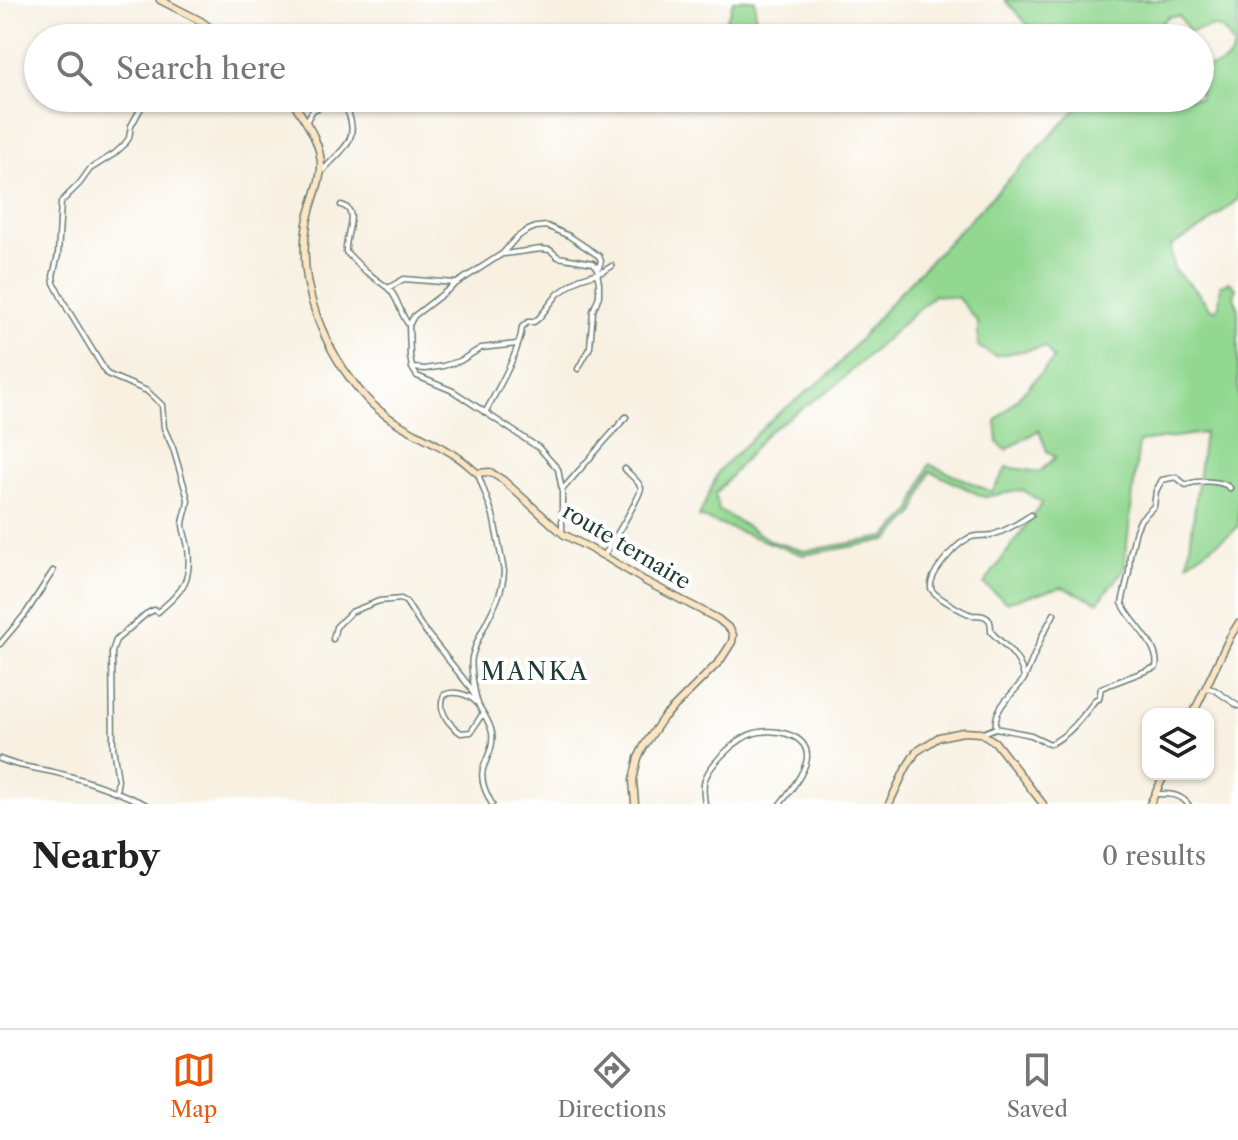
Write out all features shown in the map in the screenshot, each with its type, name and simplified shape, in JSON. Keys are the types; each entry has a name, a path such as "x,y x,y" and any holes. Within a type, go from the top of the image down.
{"street":[{"path":"160,0 205,24"},
{"path":"116,792 112,652 116,640 146,614 154,610 158,612 182,589 188,572 183,526 188,499 164,428 162,405 147,391 107,374 68,310 53,276 58,255 61,202 90,169 124,145 139,112"},
{"name":"route ternaire","path":"299,112 313,134 321,173 307,224 305,260 311,304 335,355 365,397 380,412 454,454 477,473 490,472 503,480 563,534 718,619 733,635 720,661 663,718 644,746 633,780 635,804"},
{"path":"306,122 312,112"},
{"path":"321,173 350,140 353,129 348,112"},
{"path":"341,205 350,210 346,252 396,298 400,313 409,325 410,356 417,376 453,391 539,448 558,469 563,534"},
{"path":"409,325 414,316 502,254 516,238 536,227 547,226 583,244 601,261 598,271 599,296 592,320 590,347 578,369"},
{"path":"502,254 550,250 558,257 589,262 598,271"},
{"path":"485,413 516,352 522,327 539,318 558,294 579,279 612,266"},
{"path":"388,288 404,279 457,283"},
{"path":"412,368 443,366 460,361 481,348 517,344"},
{"path":"562,490 626,417"},
{"path":"604,556 640,489 625,469"},
{"path":"477,473 493,515 504,579 471,658 477,703"},
{"path":"889,804 916,752 939,737 952,733 981,733 996,728 1031,735 1050,744 1077,724 1099,699 1101,688 1156,667 1152,648 1122,603 1136,530 1141,519 1154,506 1156,491 1162,480 1176,477 1186,485 1193,482 1223,483 1230,488"},
{"path":"1024,679 1019,661 991,632 988,618 969,613 935,594 931,582 942,562 964,541 972,536 996,534 1031,515"},
{"path":"0,644 26,613 53,571"},
{"path":"333,639 336,627 351,612 379,601 401,599 470,687 477,703"},
{"path":"996,728 995,717 1024,679 1054,614"},
{"path":"1196,708 1238,624"},
{"path":"1205,687 1238,706"},
{"path":"487,716 481,716 471,732 461,733 445,717 442,697 452,692 471,697 487,716 492,746 482,780 492,804"},
{"path":"705,804 704,780 709,772 736,743 746,736 764,731 789,734 799,740 807,753 802,771 780,804"},
{"path":"981,733 995,742 1043,804"},
{"path":"0,759 61,774 145,804"},
{"path":"1150,804 1162,780"},
{"path":"1155,794 1172,794 1188,804"}],"green space":[{"path":"733,0 755,0 756,24 723,24"},
{"path":"1005,0 1238,0 1238,199 1205,226 1171,246 1174,270 1211,309 1216,310 1219,305 1221,285 1229,282 1236,288 1238,526 1233,532 1188,563 1204,433 1139,442 1124,569 1098,602 1062,587 1006,602 984,584 1042,503 1023,490 984,497 930,471 914,514 888,540 803,555 699,517 719,470 774,417 830,374 900,292 1074,112 1214,112 1214,66 1229,58 1234,47 1225,32 1214,27 1214,24 1184,24 1179,16 1169,16 1160,24 1027,24","holes":["934,295 958,298 978,322 978,346 994,356 1045,347 1054,359 996,421 998,443 1006,450 1039,430 1047,451 1056,457 1039,472 1007,467 992,492 929,464 911,512 886,537 804,551 771,541 719,510 715,494 768,432 837,384"]}],"district":[{"name":"MANKA","path":"535,672"}]}
